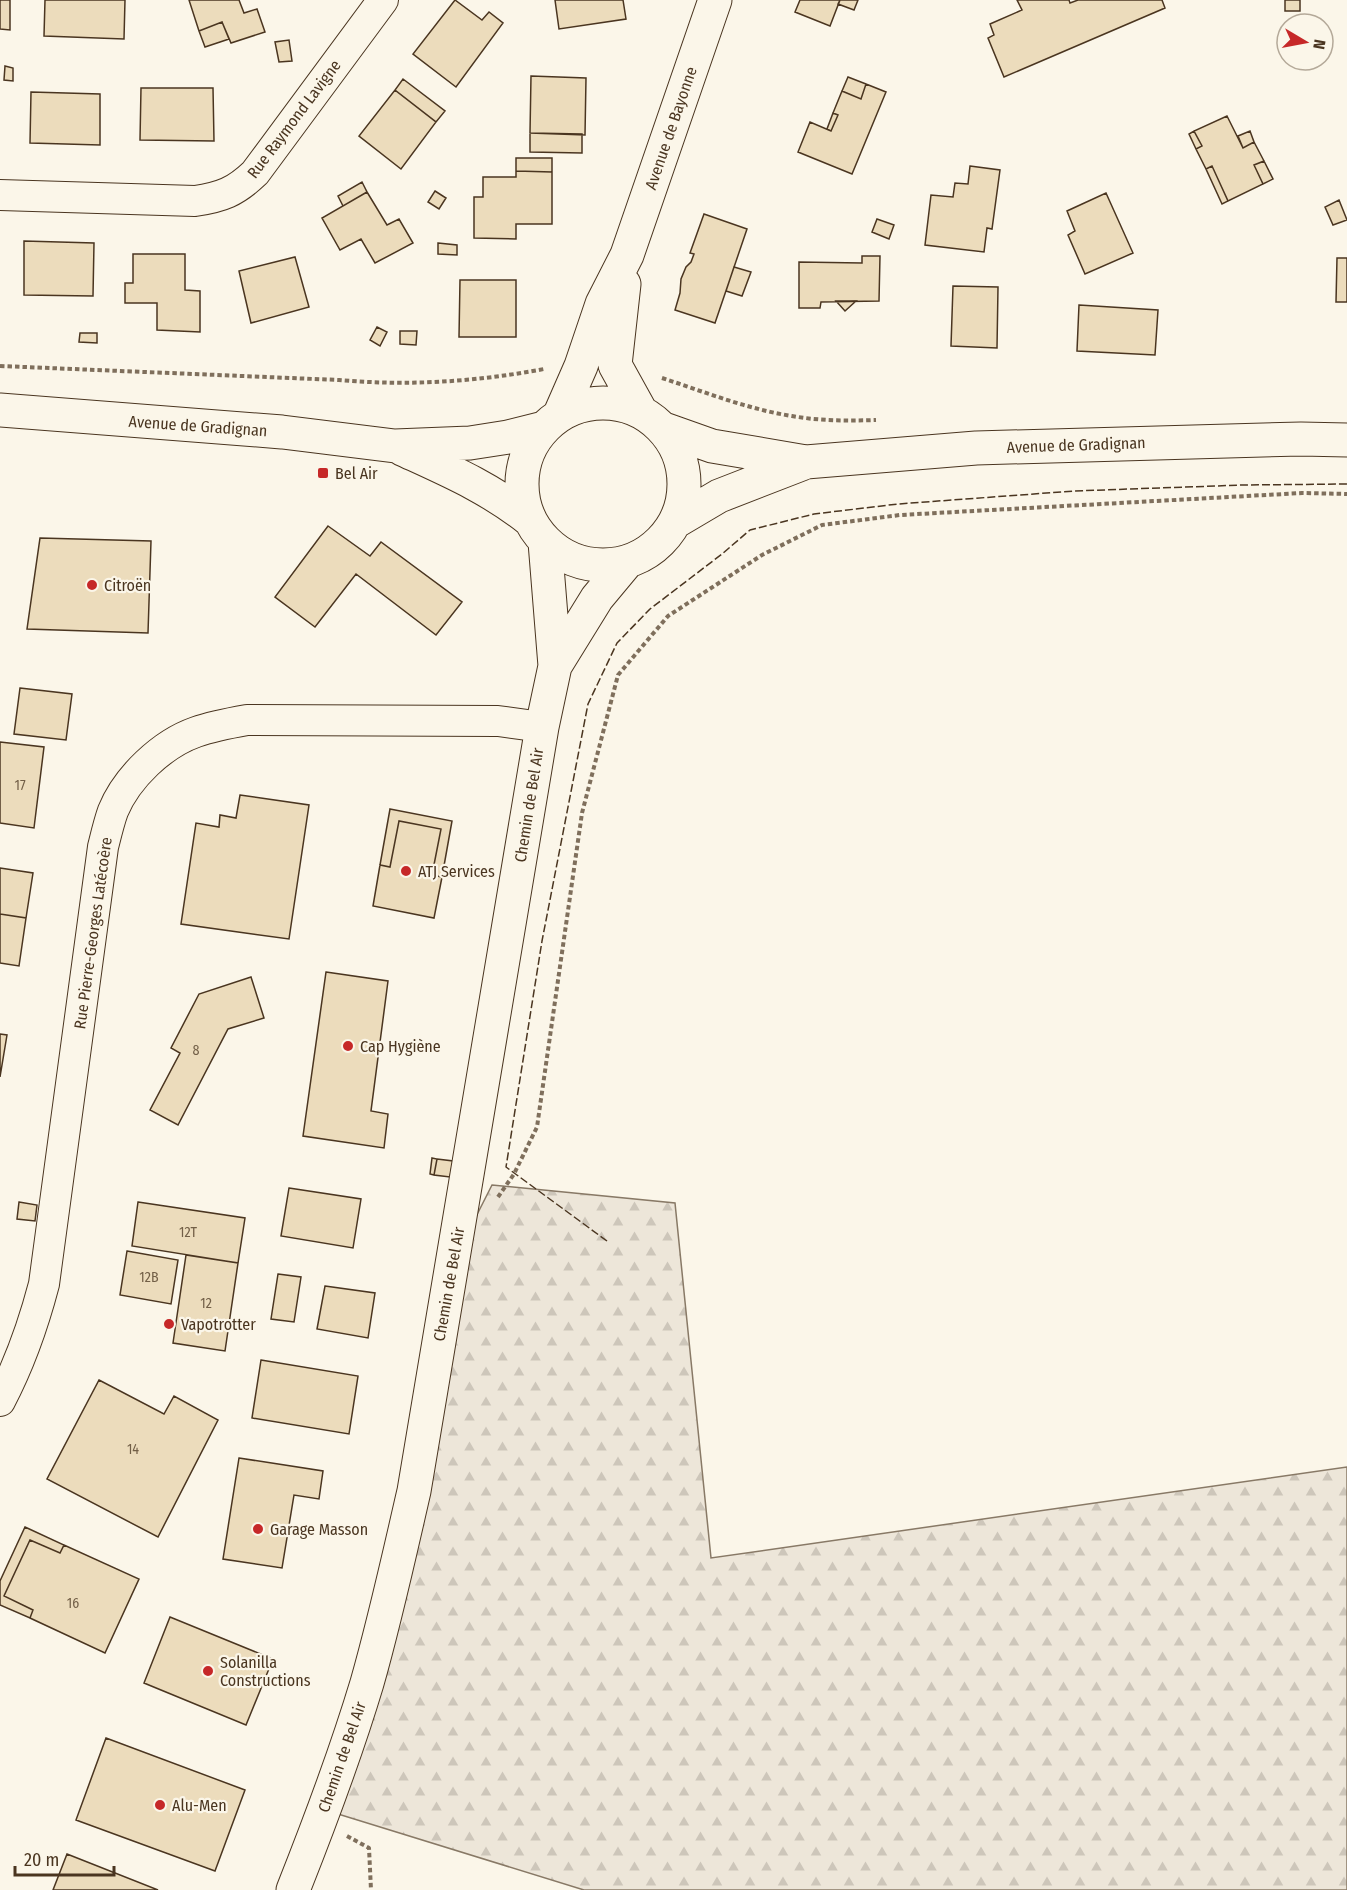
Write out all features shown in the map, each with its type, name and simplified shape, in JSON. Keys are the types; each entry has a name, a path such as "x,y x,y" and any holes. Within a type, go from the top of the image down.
{"street":[{"name":"Rue Raymond Lavigne","path":"0,195 195,201 219,197 239,188 255,173 383,0"},
{"name":"Avenue de Bayonne","path":"552,421 581,366 602,304 627,255 715,0"},
{"name":"Avenue de Bayonne","path":"615,365 627,255"},
{"path":"615,365 652,420 675,446 682,464 684,484 682,503 675,522 655,547 627,562 606,566 584,563 563,555 538,531 522,496 522,472 530,448 552,421 579,406 600,402 621,404 652,420"},
{"name":"Avenue de Gradignan","path":"0,410 282,432 395,446 470,443 508,437 552,421"},
{"name":"Avenue de Gradignan","path":"652,420 712,446 806,462 976,448 1300,439 1347,440"},
{"name":"Avenue de Gradignan","path":"395,446 464,477 503,499 538,531"},
{"name":"Avenue de Gradignan","path":"675,522 719,496 806,462"},
{"name":"Chemin de Bel Air","path":"293,1890 320,1821 366,1684 393,1585 414,1491 542,727 555,666 538,531"},
{"name":"Chemin de Bel Air","path":"555,666 597,598 627,562"},
{"name":"Rue Pierre-Georges Latécoère","path":"0,1401 33,1328 44,1284 103,847 113,810 124,790 138,773 172,743 217,725 247,720 498,721 542,727"}],"path":[{"path":"0,366 339,380 386,384 428,384 568,364 581,366"},
{"path":"615,365 632,372 660,377 748,407 792,417 826,420 883,420"},
{"path":"494,1203 514,1174 537,1127 582,813 618,675 668,616 762,555 822,525 900,515 1302,493 1347,494"},
{"path":"320,1821 369,1848 370,1890"}],"green space":[{"path":"492,1185 675,1203 711,1558 1347,1467 1347,1890 584,1890 325,1810 453,1262"}],"building":[{"path":"0,0 10,0 10,30 0,29"},
{"path":"45,0 125,0 124,39 44,36"},
{"path":"189,0 239,0 244,13 257,9 265,32 231,43 222,22 199,31"},
{"path":"455,0 482,20 489,12 503,23 456,87 413,54"},
{"path":"555,0 623,0 626,19 559,29"},
{"path":"800,0 840,0 830,26 795,12"},
{"path":"840,0 858,0 854,10 838,4"},
{"path":"1017,0 1069,0 1070,3 1078,0 1162,0 1165,8 1004,77 988,38 994,35 990,24 1022,10"},
{"path":"1285,0 1300,0 1300,11 1285,11"},
{"path":"222,22 229,39 205,47 199,31"},
{"path":"289,40 292,61 279,62 275,42"},
{"path":"5,66 13,68 13,81 4,80"},
{"path":"531,76 586,78 585,135 530,133"},
{"path":"848,77 866,84 861,99 842,91"},
{"path":"403,79 445,111 436,122 395,90"},
{"path":"866,84 886,92 852,174 798,152 810,122 831,131 838,115 833,113 842,91 861,99"},
{"path":"141,88 213,88 214,141 140,140"},
{"path":"395,90 436,122 401,169 359,136"},
{"path":"31,92 100,94 100,145 30,143"},
{"path":"833,113 838,115 831,131 827,129"},
{"path":"1227,116 1243,148 1254,142 1264,161 1254,165 1263,184 1228,201 1212,166 1206,169 1196,149 1202,146 1194,131"},
{"path":"1194,131 1202,146 1196,149 1189,134"},
{"path":"1250,131 1254,142 1243,148 1238,136"},
{"path":"530,133 582,134 582,153 530,152"},
{"path":"516,158 552,158 552,172 516,171"},
{"path":"1264,161 1273,179 1263,184 1254,165"},
{"path":"970,166 1000,170 992,229 987,228 984,252 925,245 931,195 953,197 955,183 968,184"},
{"path":"1212,166 1228,201 1222,204 1206,169"},
{"path":"516,171 552,172 552,224 516,224 516,239 474,238 474,197 483,197 483,177 516,177"},
{"path":"362,182 367,192 343,206 338,196"},
{"path":"435,191 446,198 439,209 428,202"},
{"path":"367,192 387,225 399,219 413,243 375,263 361,239 340,250 322,218"},
{"path":"1106,193 1133,253 1085,274 1068,235 1075,231 1067,211"},
{"path":"1339,200 1347,220 1333,225 1325,207"},
{"path":"704,214 747,229 715,323 675,310 681,279 694,254 690,253"},
{"path":"877,219 894,225 889,239 872,232"},
{"path":"24,241 94,243 93,296 24,295"},
{"path":"438,243 457,245 457,255 438,254"},
{"path":"133,254 185,254 185,290 200,291 200,332 157,330 157,303 125,303 125,283 133,283"},
{"path":"862,256 880,256 879,301 821,302 820,308 799,308 799,262 862,263"},
{"path":"295,257 309,307 251,323 239,271"},
{"path":"1337,258 1347,258 1347,302 1336,302"},
{"path":"734,267 751,272 742,296 726,291"},
{"path":"460,280 516,280 516,337 459,337"},
{"path":"953,286 998,287 997,348 951,346"},
{"path":"836,301 856,301 845,311"},
{"path":"1079,305 1158,310 1155,355 1077,351"},
{"path":"377,327 387,332 380,346 370,340"},
{"path":"400,331 417,331 416,345 400,344"},
{"path":"80,333 97,333 97,343 79,342"},
{"path":"328,526 370,556 381,542 462,602 436,635 356,574 315,627 275,597"},
{"name":"Citroën","path":"40,538 151,541 148,633 27,629"},
{"path":"20,688 72,694 66,740 14,734"},
{"path":"0,742 44,747 34,828 0,823"},
{"path":"240,795 309,805 289,939 181,924 196,823 219,827 220,815 236,818"},
{"path":"390,809 452,821 442,877 432,875 441,829 399,821 390,867 380,865"},
{"name":"ATJ Services","path":"399,821 441,829 432,875 442,877 434,918 373,906 380,865 390,867"},
{"path":"0,868 33,873 26,918 0,914"},
{"path":"0,914 26,918 19,966 0,963"},
{"name":"Cap Hygiène","path":"326,972 388,981 371,1111 388,1114 384,1148 303,1136"},
{"path":"251,977 264,1018 228,1029 178,1125 150,1110 180,1053 171,1048 199,994"},
{"path":"0,1034 7,1035 0,1077"},
{"path":"432,1158 437,1159 434,1175 430,1174"},
{"path":"437,1159 453,1161 450,1177 434,1175"},
{"path":"289,1188 361,1199 353,1248 281,1236"},
{"path":"19,1202 37,1205 35,1221 17,1219"},
{"path":"138,1202 245,1218 238,1263 132,1246"},
{"path":"127,1251 178,1260 171,1304 120,1295"},
{"path":"186,1255 238,1263 225,1351 173,1343"},
{"path":"278,1274 301,1277 294,1322 271,1319"},
{"path":"325,1286 375,1293 368,1338 317,1329"},
{"path":"261,1360 358,1376 349,1434 252,1418"},
{"path":"99,1380 164,1414 174,1396 218,1420 158,1537 47,1479"},
{"name":"Garage Masson","path":"239,1458 323,1471 319,1499 294,1495 282,1568 223,1559"},
{"path":"25,1527 64,1545 60,1553 30,1540 4,1596 33,1610 30,1618 0,1605 0,1581"},
{"path":"30,1540 60,1553 64,1545 139,1579 105,1653 30,1618 33,1610 4,1596"},
{"name":"Solanilla Constructions","path":"170,1617 273,1659 246,1725 144,1683"},
{"name":"Alu-Men","path":"106,1738 245,1790 215,1871 76,1820"},
{"path":"67,1854 158,1890 53,1890"}],"fence":[{"path":"607,1241 506,1167 542,941 588,704 617,643 650,609 750,530 814,514 898,504 1074,491 1347,484"}],"place":[{"name":"Bel Air","path":"323,473"},
{"name":"Citroën","path":"92,585"},
{"name":"ATJ Services","path":"406,871"},
{"name":"Cap Hygiène","path":"348,1046"},
{"name":"Vapotrotter","path":"169,1324"},
{"name":"Garage Masson","path":"258,1529"},
{"name":"Solanilla Constructions","path":"208,1671"},
{"name":"Alu-Men","path":"160,1805"}]}
